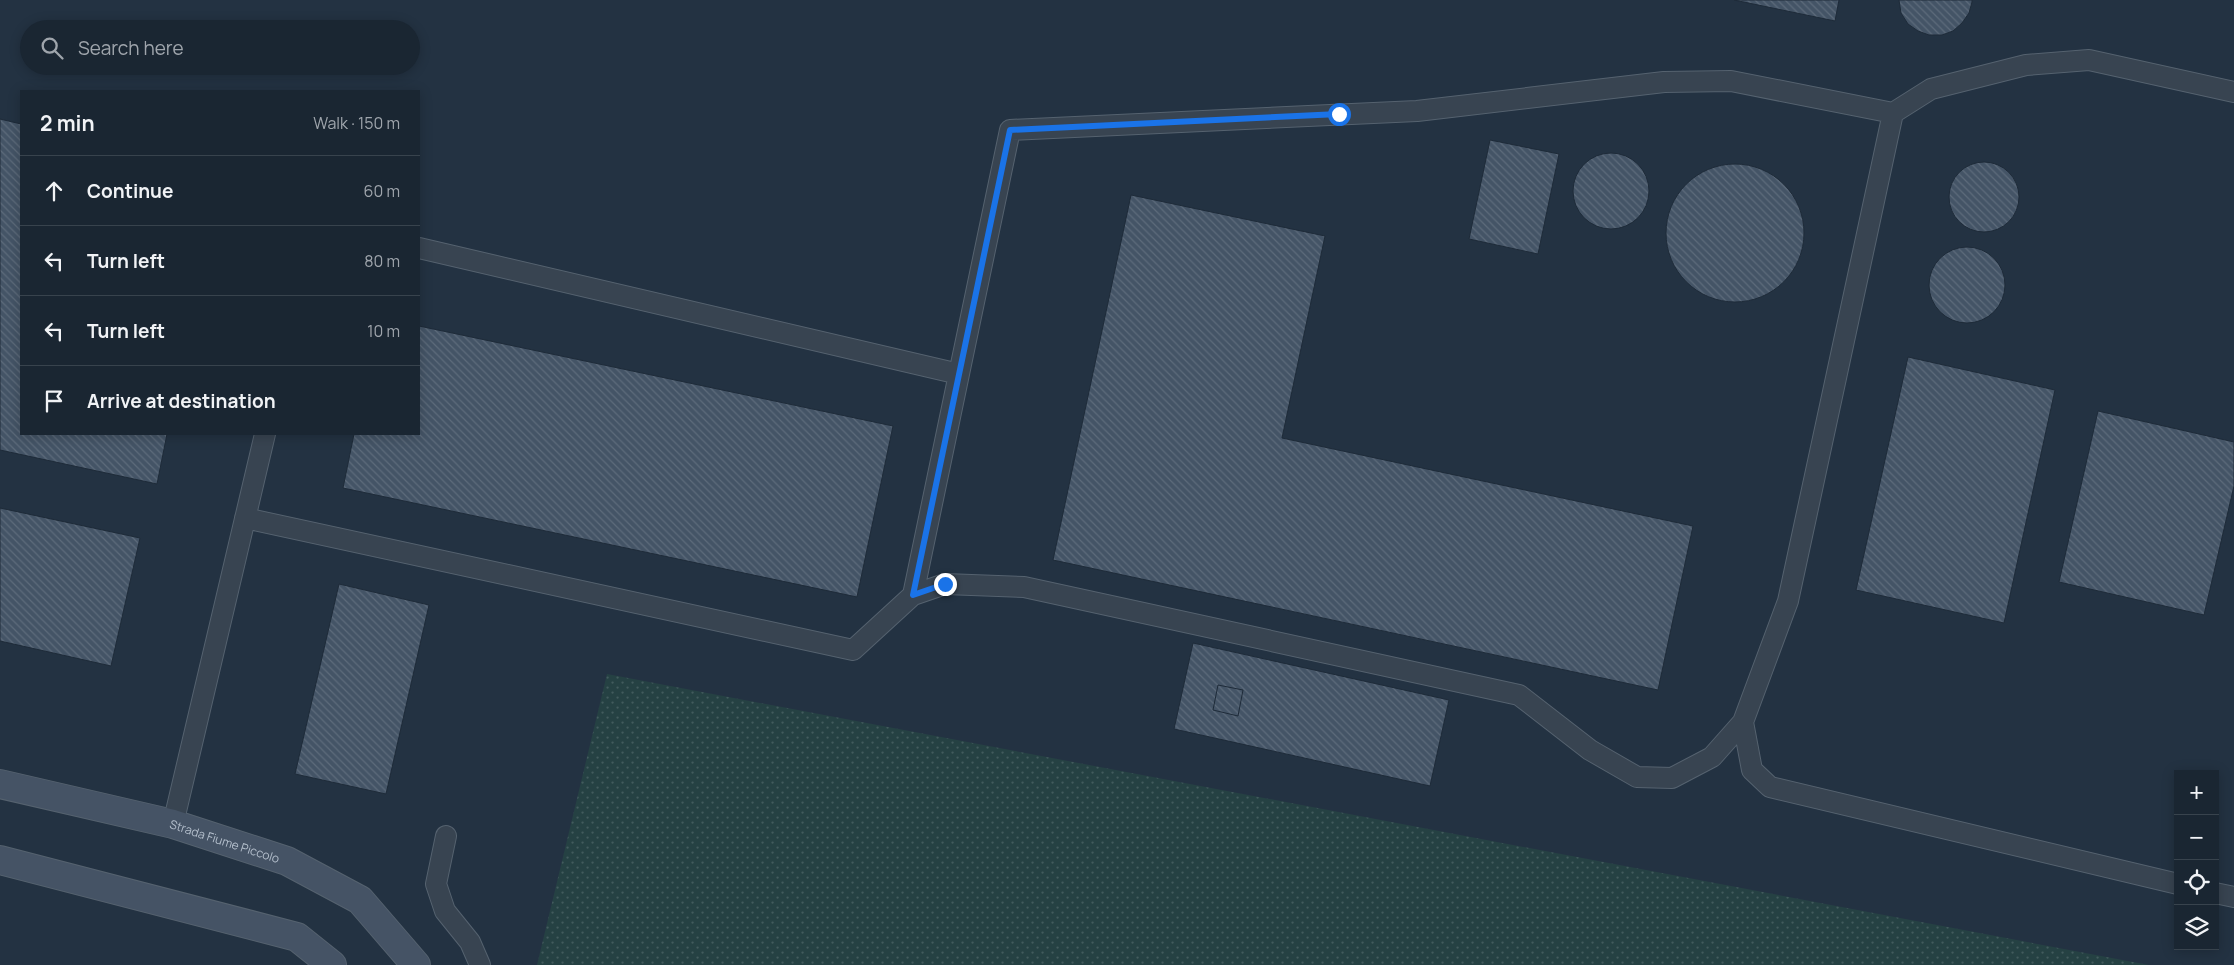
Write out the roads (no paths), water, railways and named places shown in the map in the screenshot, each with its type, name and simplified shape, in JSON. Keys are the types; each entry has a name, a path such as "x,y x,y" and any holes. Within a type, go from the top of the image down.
{"main road":[{"name":"Strada Fiume Piccolo","path":"0,784 173,824 286,861 360,900 416,965"},
{"path":"0,860 297,937 332,965"}],"lane":[{"path":"913,595 1010,130 1417,111 1664,82 1731,81 1893,113 1930,90 2026,65 2089,60 2234,92"},
{"path":"245,518 853,650 913,595 945,584 1024,587 1519,695 1590,750 1637,777 1672,778 1712,757 1743,722 1788,601 1893,113"},
{"path":"420,248 959,374"},
{"path":"173,824 265,435"},
{"path":"1743,722 1752,770 1770,787 2174,883"},
{"path":"446,836 436,884 445,911 470,942 480,965"},
{"path":"2219,894 2234,897"}]}
